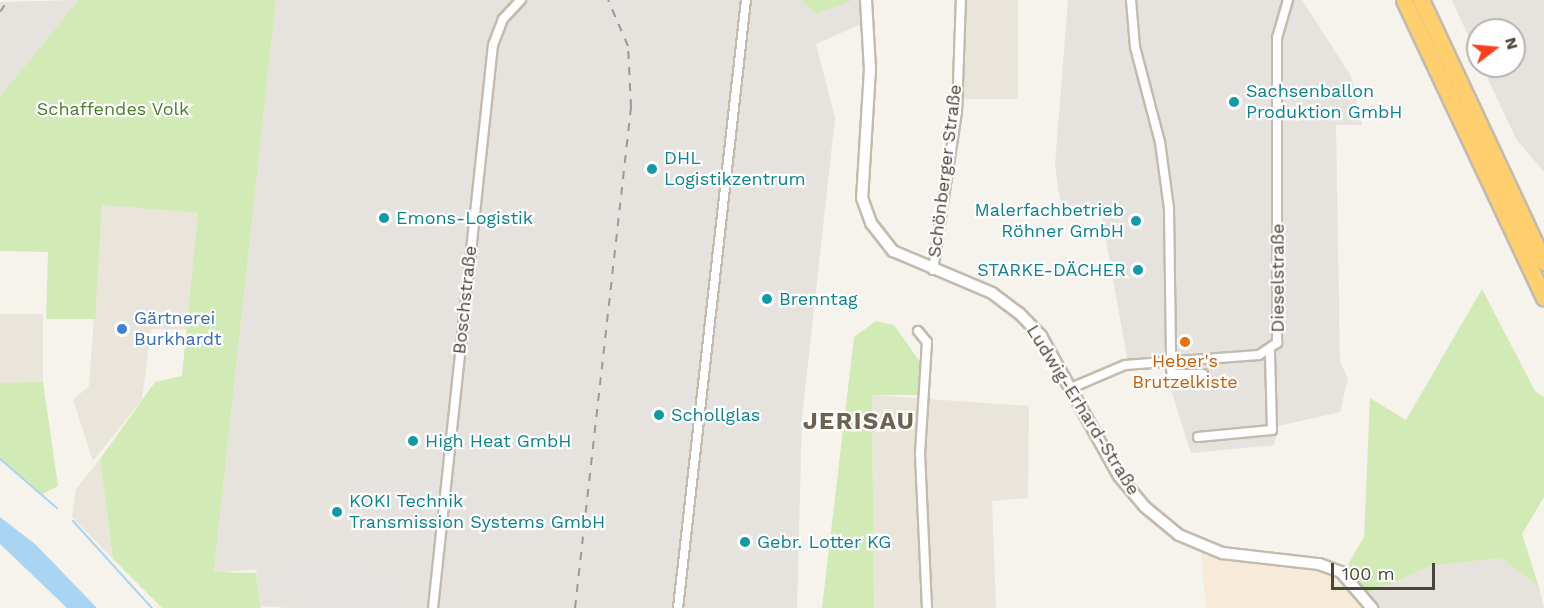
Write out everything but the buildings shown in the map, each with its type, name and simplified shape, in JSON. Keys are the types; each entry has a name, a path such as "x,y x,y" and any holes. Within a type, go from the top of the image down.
{"highway":[{"path":"1404,0 1544,298"},
{"path":"1421,0 1544,262"}],"street":[{"name":"Boschstraße","path":"433,608 493,45 503,19 520,0"},
{"path":"678,608 746,0"},
{"name":"Ludwig-Erhard-Straße","path":"866,0 870,69 862,198 872,224 893,251 933,270 992,293 1019,313 1041,336 1119,476 1145,507 1179,535 1222,553 1318,564 1341,572 1372,608"},
{"name":"Schönberger Straße","path":"933,270 957,112 961,0"},
{"path":"1131,0 1135,47 1160,142 1169,209 1172,374 1203,374"},
{"name":"Dieselstraße","path":"1071,388 1125,365 1270,351 1279,333 1277,38 1288,0"},
{"path":"918,331 927,342 920,454 927,608"},
{"path":"1198,437 1272,430 1270,351"}],"shaded area":[{"path":"78,0 0,97 0,2"},
{"path":"276,0 862,0 866,22 816,44 835,118 802,417 797,608 288,608 261,606 256,569 214,573"},
{"path":"957,0 1018,0 1018,99 957,99"},
{"path":"1068,0 1302,0 1351,76 1362,125 1336,125 1340,362 1348,378 1340,412 1278,426 1274,445 1191,453 1163,365 1129,369 1100,206 1061,207 1055,165"},
{"path":"1452,0 1544,0 1544,172 1516,139 1488,78 1526,78 1526,18 1466,18 1466,31"},
{"path":"102,205 198,213 188,330 151,329 142,400 93,461 73,400 89,386"},
{"path":"0,314 43,314 43,383 0,383"},
{"path":"872,395 1029,406 1028,498 992,501 996,608 874,608"},
{"path":"100,459 113,559 72,517 76,489"},
{"path":"1201,553 1320,568 1341,577 1368,608 1206,608"},
{"path":"1501,558 1539,587 1544,608 1376,608 1369,593 1431,566"},
{"path":"285,561 374,570 393,589 388,604 282,592"}],"green space":[{"name":"Schaffendes Volk","path":"78,0 276,0 214,572 256,573 261,608 162,608 113,559 100,459 155,382 182,376 198,213 102,205 95,319 46,319 48,252 0,251 0,97"},
{"path":"801,0 851,0 851,1 816,14"},
{"path":"1482,289 1535,391 1544,397 1544,497 1522,534 1539,587 1501,558 1431,566 1369,593 1344,571 1364,537 1370,398 1406,420"},
{"path":"876,321 894,325 920,362 924,395 872,395 874,608 822,608 854,337"},
{"path":"43,382 58,486 41,495 0,459 0,383"}],"water":[{"path":"0,517 35,544 97,608 67,608 0,544"}],"waterway":[{"path":"0,459 57,508"},
{"path":"73,521 152,608"}],"railway":[{"path":"0,12 8,0"},
{"path":"575,608 631,107 628,46 608,0"}],"place":[{"name":"Sachsenballon Produktion GmbH","path":"1234,102"},
{"name":"DHL Logistikzentrum","path":"652,169"},
{"name":"Emons-Logistik","path":"384,218"},
{"name":"Malerfachbetrieb Röhner GmbH","path":"1136,221"},
{"name":"STARKE-DÄCHER","path":"1138,270"},
{"name":"Brenntag","path":"767,299"},
{"name":"Gärtnerei Burkhardt","path":"122,329"},
{"name":"Heber's Brutzelkiste","path":"1185,342"},
{"name":"Schollglas","path":"659,415"},
{"name":"High Heat GmbH","path":"413,441"},
{"name":"KOKI Technik Transmission Systems GmbH","path":"337,512"},
{"name":"Gebr. Lotter KG","path":"745,542"}],"district":[{"name":"JERISAU","path":"859,422"}]}
